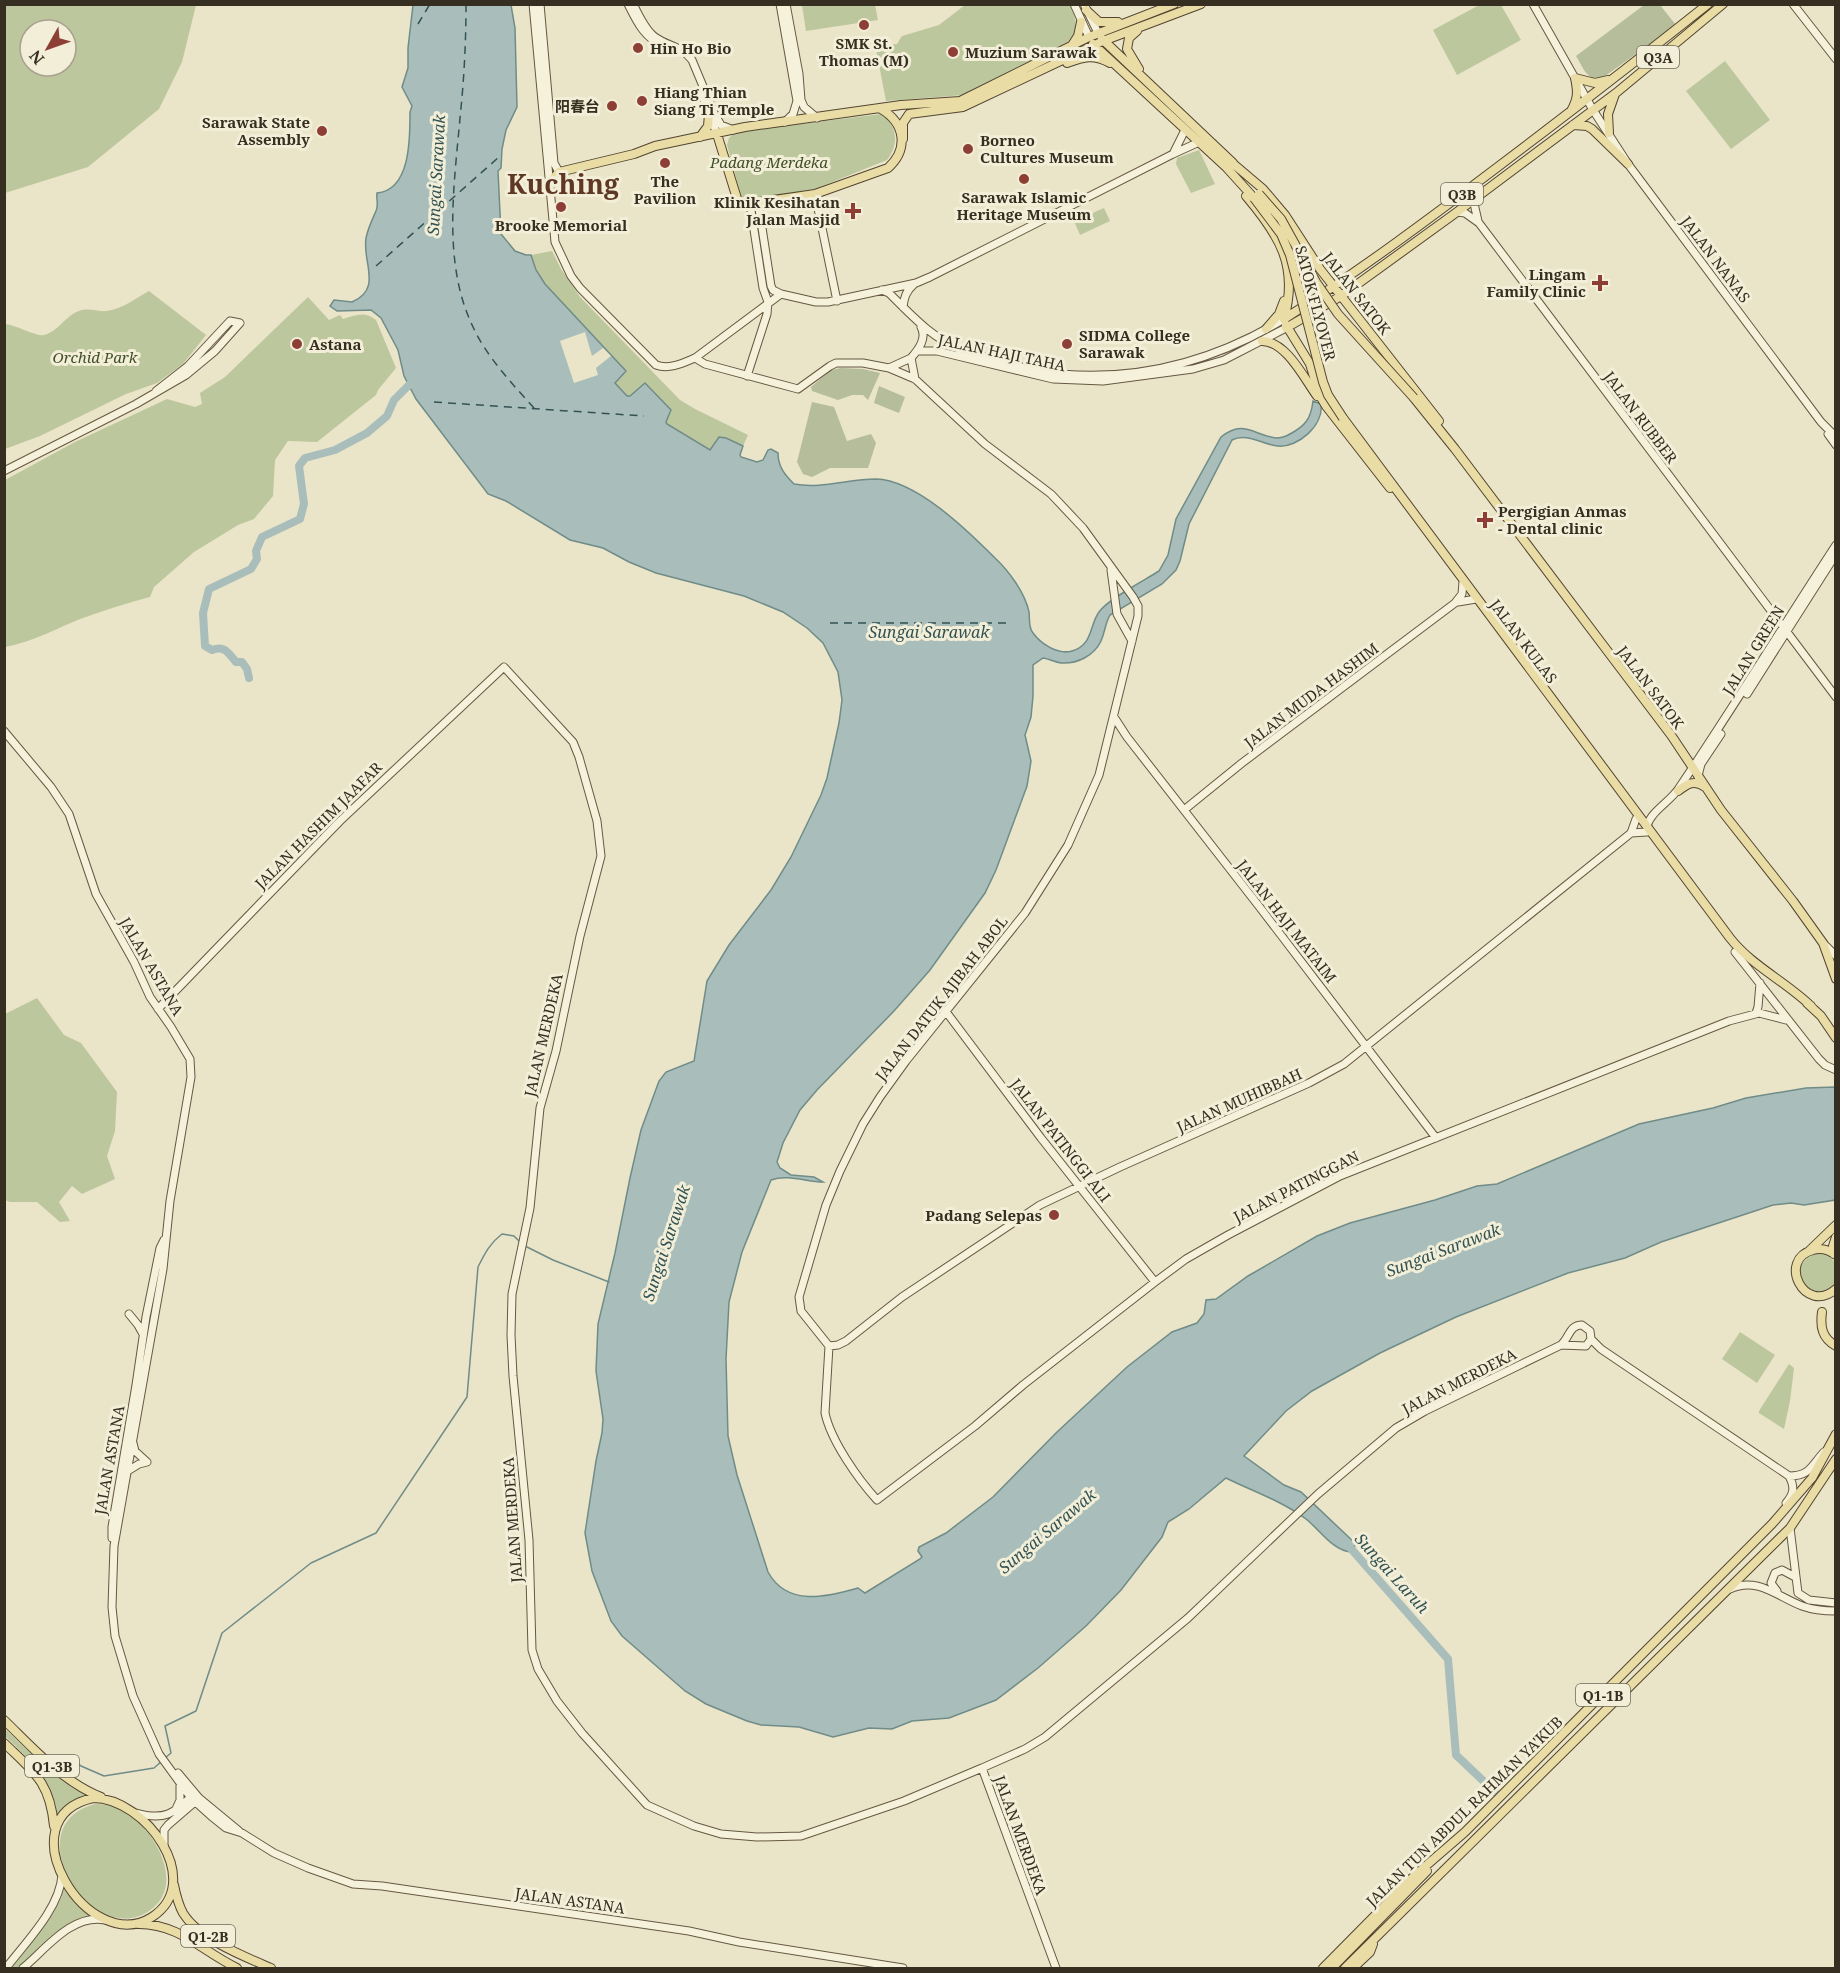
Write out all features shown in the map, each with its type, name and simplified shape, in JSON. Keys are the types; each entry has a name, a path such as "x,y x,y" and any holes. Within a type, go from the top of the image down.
{"main road":[{"path":"533,4 555,242 571,276 580,288 656,365 668,366 695,358 781,294"},
{"path":"540,4 554,163 560,172"},
{"path":"627,4 641,28 652,41 680,53 688,60 717,134 737,203 740,205 816,194 888,168 901,152 903,123 909,114 963,107 1103,41 1201,4"},
{"path":"633,4 653,36 686,52 692,60 721,125 733,130"},
{"path":"780,4 797,101 793,114 785,122"},
{"path":"786,4 799,74 801,100 804,107 817,117"},
{"path":"1074,4 1089,37"},
{"path":"551,186 552,180 560,172 634,154 655,146 733,130 817,117 960,101 1089,37 1174,4"},
{"name":"JALAN NANAS","path":"1533,4 1593,110 1628,164 1836,445"},
{"name":"Q3B","path":"1334,287 1588,100 1708,4"},
{"name":"Q3A","path":"1341,296 1616,93 1723,4"},
{"path":"1793,4 1836,59"},
{"path":"1085,7 1099,22 1127,21"},
{"path":"1085,7 1098,33"},
{"path":"1070,48 1078,36 1081,22"},
{"path":"1146,26 1129,38 1127,49 1130,57 1151,85"},
{"name":"JALAN SATOK","path":"1098,33 1103,41 1230,161 1263,189 1286,215 1334,287 1446,430 1455,449"},
{"name":"JALAN SATOK","path":"1089,37 1094,45 1195,140 1244,194 1270,227 1285,255 1290,277 1284,319"},
{"path":"1037,73 1087,56 1096,56 1119,68"},
{"path":"1568,115 1577,101 1575,78 1595,83 1616,77"},
{"path":"1609,133 1608,114 1616,93"},
{"path":"881,109 893,118 903,139"},
{"path":"698,138 707,129 709,114"},
{"path":"1572,125 1581,124 1592,129 1628,164"},
{"path":"1173,154 1185,130"},
{"path":"903,307 903,300 908,289 916,283 1173,154 1195,140"},
{"name":"JALAN SATOK","path":"1195,140 1281,219 1331,304 1414,398 1455,449 1671,735 1692,768 1823,943 1836,956"},
{"name":"JALAN SATOK","path":"1230,161 1257,196"},
{"path":"816,194 837,301"},
{"name":"SATOK FLYOVER","path":"1257,196 1285,243 1294,267 1323,382 1343,418"},
{"name":"JALAN RUBBER","path":"1473,199 1475,215 1479,223 1836,697"},
{"path":"754,203 771,286 773,290 781,294 816,302 837,301 916,283"},
{"path":"747,376 767,314 768,302 763,288 754,203"},
{"name":"JALAN RUBBER","path":"1456,212 1465,213 1479,223"},
{"path":"1266,330 1279,314 1290,287"},
{"path":"1334,287 1284,319 1286,328 1341,296"},
{"name":"JALAN HAJI TAHA","path":"879,290 889,293 935,337 963,351 1060,374 1094,375 1138,371 1192,361 1225,350 1284,319"},
{"path":"759,309 763,309 767,314"},
{"path":"4,471 136,404 201,365 240,323 230,321 188,366 159,389"},
{"path":"889,368 911,357 917,351 922,342 923,332 918,322"},
{"name":"JALAN KULAS","path":"1286,328 1306,358 1326,406 1386,484 1405,504"},
{"name":"JALAN HAJI TAHA","path":"917,351 937,351 1053,379 1103,381 1193,369 1224,360 1286,328"},
{"path":"1262,341 1274,343 1283,349 1326,406"},
{"path":"705,364 708,349"},
{"path":"911,357 915,379"},
{"path":"695,358 705,364 798,389 836,363 863,363 889,368 915,379"},
{"name":"JALAN DATUK AJIBAH ABOL","path":"829,1346 801,1311 799,1304 799,1297 826,1205 849,1152 880,1097 906,1061 947,1013 1025,913 1048,881 1068,845 1089,801 1111,732 1138,616 1138,606 1083,528 1051,494 986,444 915,379"},
{"name":"JALAN KULAS","path":"1343,418 1622,794 1786,1020 1819,1059 1836,1070"},
{"name":"JALAN NANAS","path":"1821,422 1836,437"},
{"name":"JALAN GREEN","path":"1698,776 1704,759 1836,545"},
{"name":"JALAN GREEN","path":"1692,768 1836,554"},
{"path":"1111,568 1117,614 1132,641"},
{"path":"1455,603 1462,594 1463,582"},
{"path":"1455,603 1469,598 1476,599"},
{"name":"JALAN MUDA HASHIM","path":"1184,810 1455,603"},
{"name":"JALAN HASHIM JAAFAR","path":"159,1008 333,828 504,667"},
{"name":"JALAN MERDEKA","path":"504,667 573,742 597,821 601,856 580,936 556,1052 540,1108 527,1228 512,1294 511,1354 530,1540 532,1650 538,1669 557,1701 582,1733 647,1805 694,1826 721,1834 788,1838 904,1801 1032,1746 1188,1618 1291,1519 1368,1451 1412,1418 1571,1341"},
{"name":"JALAN HAJI MATAIM","path":"1114,717 1125,735 1436,1138"},
{"name":"JALAN ASTANA","path":"4,731 51,787 69,814 96,894 149,992 187,1053 191,1066 163,1269 114,1546 111,1606 115,1636 133,1696 156,1746 211,1816 226,1828 242,1833"},
{"path":"1111,732 1125,735"},
{"path":"1678,791 1692,768"},
{"path":"1636,819 1631,833 1649,833 1647,826 1650,819 1687,784 1700,783 1707,788"},
{"name":"JALAN KULAS","path":"1622,794 1636,819 1738,948 1782,980 1811,1006 1836,1038"},
{"name":"JALAN MUHIBBAH","path":"829,1346 846,1341 896,1302 1040,1205 1309,1083 1344,1064 1631,833"},
{"name":"JALAN SATOK","path":"1823,943 1836,979"},
{"name":"JALAN KULAS","path":"1735,952 1754,968 1811,1006"},
{"path":"1756,1013 1760,982"},
{"name":"JALAN PATINGGI ALI","path":"947,1013 1155,1282"},
{"name":"JALAN PATINGGAN","path":"829,1346 827,1420 860,1481 877,1500 975,1426 1023,1385 1189,1257 1340,1176 1729,1021 1756,1013 1778,1016 1786,1020"},
{"path":"1836,1225 1802,1256 1797,1264 1796,1277 1807,1292 1819,1296 1827,1295 1836,1289"},
{"name":"JALAN ASTANA","path":"114,1546 111,1527 148,1304 160,1248 166,1237"},
{"path":"1835,1254 1833,1246 1836,1237"},
{"path":"1809,1251 1822,1249 1835,1254"},
{"path":"144,1336 129,1314 137,1313 148,1304"},
{"path":"1822,1312 1821,1329 1828,1341 1836,1346"},
{"path":"1601,1349 1579,1347 1571,1341 1572,1328 1582,1325 1590,1331 1591,1339 1601,1349 1789,1476 1793,1483 1793,1491 1772,1524"},
{"path":"1586,1346 1591,1339"},
{"name":"JALAN TUN ABDUL RAHMAN YA'KUB","path":"1351,1941 1413,1877 1465,1832 1772,1524 1812,1478 1836,1434"},
{"path":"126,1473 139,1464 147,1462 135,1451 133,1440"},
{"path":"1789,1476 1806,1474 1829,1448"},
{"name":"JALAN TUN ABDUL RAHMAN YA'KUB","path":"1375,1940 1790,1528 1836,1459"},
{"path":"1790,1528 1798,1593 1809,1600 1836,1603"},
{"path":"1778,1594 1771,1583 1775,1573 1782,1570 1795,1577"},
{"path":"1725,1591 1737,1585 1763,1587 1800,1605 1836,1611"},
{"name":"Q1-3B","path":"4,1720 51,1765 77,1785 109,1800"},
{"path":"4,1743 34,1771 44,1785 52,1804 55,1834 54,1855 62,1875 85,1905 107,1921"},
{"name":"JALAN ASTANA","path":"167,1762 179,1783 195,1798 242,1833 285,1858 353,1884 382,1886 689,1931 739,1942 903,1968"},
{"name":"JALAN MERDEKA","path":"982,1768 1056,1968"},
{"path":"175,1811 180,1800 179,1783"},
{"path":"55,1834 60,1817 74,1804 93,1798 109,1800 136,1813 158,1818 175,1811 195,1798"},
{"path":"164,1846 164,1830 195,1798"},
{"path":"184,1810 196,1808 211,1816"},
{"path":"131,1924 146,1920 162,1908 171,1892 172,1878 171,1862 164,1846 152,1829 136,1813"},
{"path":"1332,1968 1465,1832"},
{"path":"6,1968 54,1903 61,1886 62,1875"},
{"name":"Q1-2B","path":"172,1878 180,1908 198,1929 238,1954 271,1968"},
{"path":"23,1968 75,1924 95,1919 131,1924 152,1924 174,1930 237,1968"},
{"path":"1345,1968 1375,1940"},
{"path":"1353,1968 1370,1952 1375,1940"},
{"path":"1323,1968 1351,1941"},
{"name":"Q1-1B","path":"1316,1968 1351,1941"}],"green space":[{"path":"5,4 196,4 182,62 159,109 88,167 5,193"},
{"path":"1481,4 1501,5 1521,40 1457,75 1433,30"},
{"path":"802,5 875,5 878,20 806,31"},
{"path":"965,5 1072,5 1075,29 1068,42 964,95 886,101 876,49 885,45 897,44 902,36 939,25"},
{"path":"1644,5 1660,5 1676,25 1601,79 1588,75 1576,56"},
{"path":"1725,61 1770,120 1731,149 1686,91"},
{"name":"Padang Merdeka","path":"881,114 891,124 895,136 894,148 887,160 815,189 745,201 742,199 727,145 729,138 735,132"},
{"path":"1199,150 1215,184 1191,193 1176,164 1177,158"},
{"path":"1104,208 1110,221 1080,235 1074,221"},
{"path":"552,251 580,297 680,400 748,435 743,446 725,437 719,437 710,450 667,424 671,410 645,383 627,396 614,383 625,371 545,284 536,270 531,255"},
{"name":"Orchid Park","path":"149,291 206,335 183,364 157,383 126,394 40,436 5,449 5,324 44,335 79,311 113,310"},
{"path":"308,297 329,320 340,315 343,319 368,315 376,320 396,368 376,395 317,442 288,441 275,460 273,496 254,519 238,525 194,552 154,587 150,597 100,612 36,638 5,647 5,480 75,442 167,399 195,407 202,404 200,393 225,377"},
{"path":"863,369 880,373 868,400 863,395 852,395 838,400 812,391 811,387 831,370"},
{"path":"879,386 905,397 899,413 874,403"},
{"path":"812,402 834,407 847,441 871,434 876,443 868,468 830,468 812,477 803,474 797,462"},
{"path":"37,998 64,1035 81,1043 117,1092 115,1131 107,1156 115,1179 82,1194 72,1186 59,1202 70,1221 60,1222 37,1202 5,1200 5,1014"},
{"path":"1819,1254 1832,1260 1838,1273 1832,1286 1819,1292 1806,1286 1800,1273 1806,1260"},
{"path":"1740,1332 1775,1355 1757,1383 1722,1359"},
{"path":"1789,1364 1794,1368 1784,1429 1759,1411"},
{"path":"4,1728 25,1748 87,1793 66,1805 58,1817 45,1781 32,1763 5,1736"},
{"path":"95,1804 118,1808 125,1812 147,1831 156,1844 166,1873 166,1887 160,1900 149,1911 127,1919 105,1914 85,1900 70,1880 61,1858 61,1835 71,1817"},
{"path":"64,1887 91,1915 73,1921 19,1968 10,1968 61,1898"}],"water":[{"name":"Sungai Sarawak","path":"413,5 511,5 515,28 517,107 506,130 501,168 498,171 501,234 515,251 531,255 536,270 545,284 626,371 615,383 627,396 645,383 671,410 667,424 710,450 719,437 743,446 741,457 757,462 763,460 768,450 771,449 778,453 783,470 794,484 825,485 876,479 908,488 924,497 956,521 1006,569 1024,597 1029,612 1031,631 1050,648 1067,652 1079,648 1087,640 1096,617 1104,607 1159,571 1168,555 1176,519 1221,437 1236,429 1242,429 1276,438 1285,437 1300,428 1306,421 1311,413 1313,401 1321,404 1321,412 1314,427 1294,443 1278,446 1243,437 1232,440 1189,524 1176,570 1162,584 1110,615 1101,641 1089,655 1067,663 1043,658 1033,665 1031,717 1025,735 1031,761 1027,786 996,870 985,893 930,970 800,1110 783,1143 777,1162 780,1168 791,1175 814,1177 823,1182 791,1178 771,1180 742,1252 729,1302 726,1359 728,1436 737,1475 768,1572 776,1583 786,1591 797,1595 821,1596 858,1588 865,1593 920,1559 922,1557 918,1551 919,1547 946,1533 993,1497 1057,1432 1127,1367 1172,1332 1197,1323 1204,1314 1206,1300 1216,1299 1248,1276 1317,1236 1350,1223 1477,1186 1497,1184 1639,1124 1713,1108 1746,1098 1806,1088 1835,1087 1835,1200 1804,1205 1791,1203 1773,1205 1661,1242 1625,1258 1568,1273 1456,1317 1380,1353 1312,1391 1286,1411 1244,1456 1284,1485 1301,1492 1356,1544 1351,1552 1332,1544 1306,1519 1287,1507 1226,1478 1189,1509 1168,1522 1162,1537 1121,1590 1086,1626 1038,1668 996,1700 949,1718 912,1721 892,1729 869,1728 833,1737 799,1727 761,1725 747,1721 706,1704 685,1691 622,1636 611,1621 592,1571 585,1533 603,1419 596,1371 598,1324 641,1130 659,1081 666,1072 694,1061 707,981 729,945 771,890 791,857 821,795 839,723 842,700 838,672 823,643 807,628 783,612 744,596 656,573 603,548 570,540 506,501 488,494 416,399 404,376 398,350 381,318 371,310 337,311 330,306 334,300 352,302 367,290 369,274 366,238 377,209 377,193 388,190 396,183 406,161 412,106 402,87 408,68"}],"pier":[{"path":"585,332 592,356 603,348 611,356 596,368 598,375 574,383 560,341"}],"waterway":[{"path":"249,678 242,662 236,662 223,649 212,650 205,646 203,613 209,589 251,569 257,559 256,551 262,537 300,519 304,504 299,466 305,458 335,450 367,433 387,416 394,400 415,379"},
{"path":"165,1758 171,1753 165,1726 196,1711 222,1633 311,1563 376,1533 467,1397 478,1267 488,1249 502,1234 514,1236 519,1241"},
{"path":"525,1246 553,1260 609,1282"},
{"name":"Sungai Laruh","path":"1346,1543 1448,1659 1456,1755 1495,1792"},
{"path":"70,1756 81,1766 104,1776 154,1768 162,1761"}],"ferry route":[{"path":"418,24 430,4"},
{"path":"466,4 464,76 453,198 457,279 464,304 479,340 535,409"},
{"path":"376,266 499,157"},
{"path":"434,402 644,416"},
{"path":"830,623 1006,623"}],"place":[{"name":"SMK St. Thomas (M)","path":"864,25"},
{"name":"Hin Ho Bio","path":"638,48"},
{"name":"Muzium Sarawak","path":"953,52"},
{"name":"Hiang Thian Siang Ti Temple","path":"642,101"},
{"name":"阳春台","path":"612,106"},
{"name":"Sarawak State Assembly","path":"322,131"},
{"name":"Borneo Cultures Museum","path":"968,149"},
{"name":"The Pavilion","path":"665,163"},
{"name":"Sarawak Islamic Heritage Museum","path":"1024,179"},
{"name":"Brooke Memorial","path":"561,207"},
{"name":"Klinik Kesihatan Jalan Masjid","path":"853,211"},
{"name":"Lingam Family Clinic","path":"1600,283"},
{"name":"Astana","path":"297,344"},
{"name":"SIDMA College Sarawak","path":"1067,344"},
{"name":"Pergigian Anmas - Dental clinic","path":"1485,520"},
{"name":"Padang Selepas","path":"1054,1215"}],"district":[{"name":"Kuching","path":"563,183"}]}
